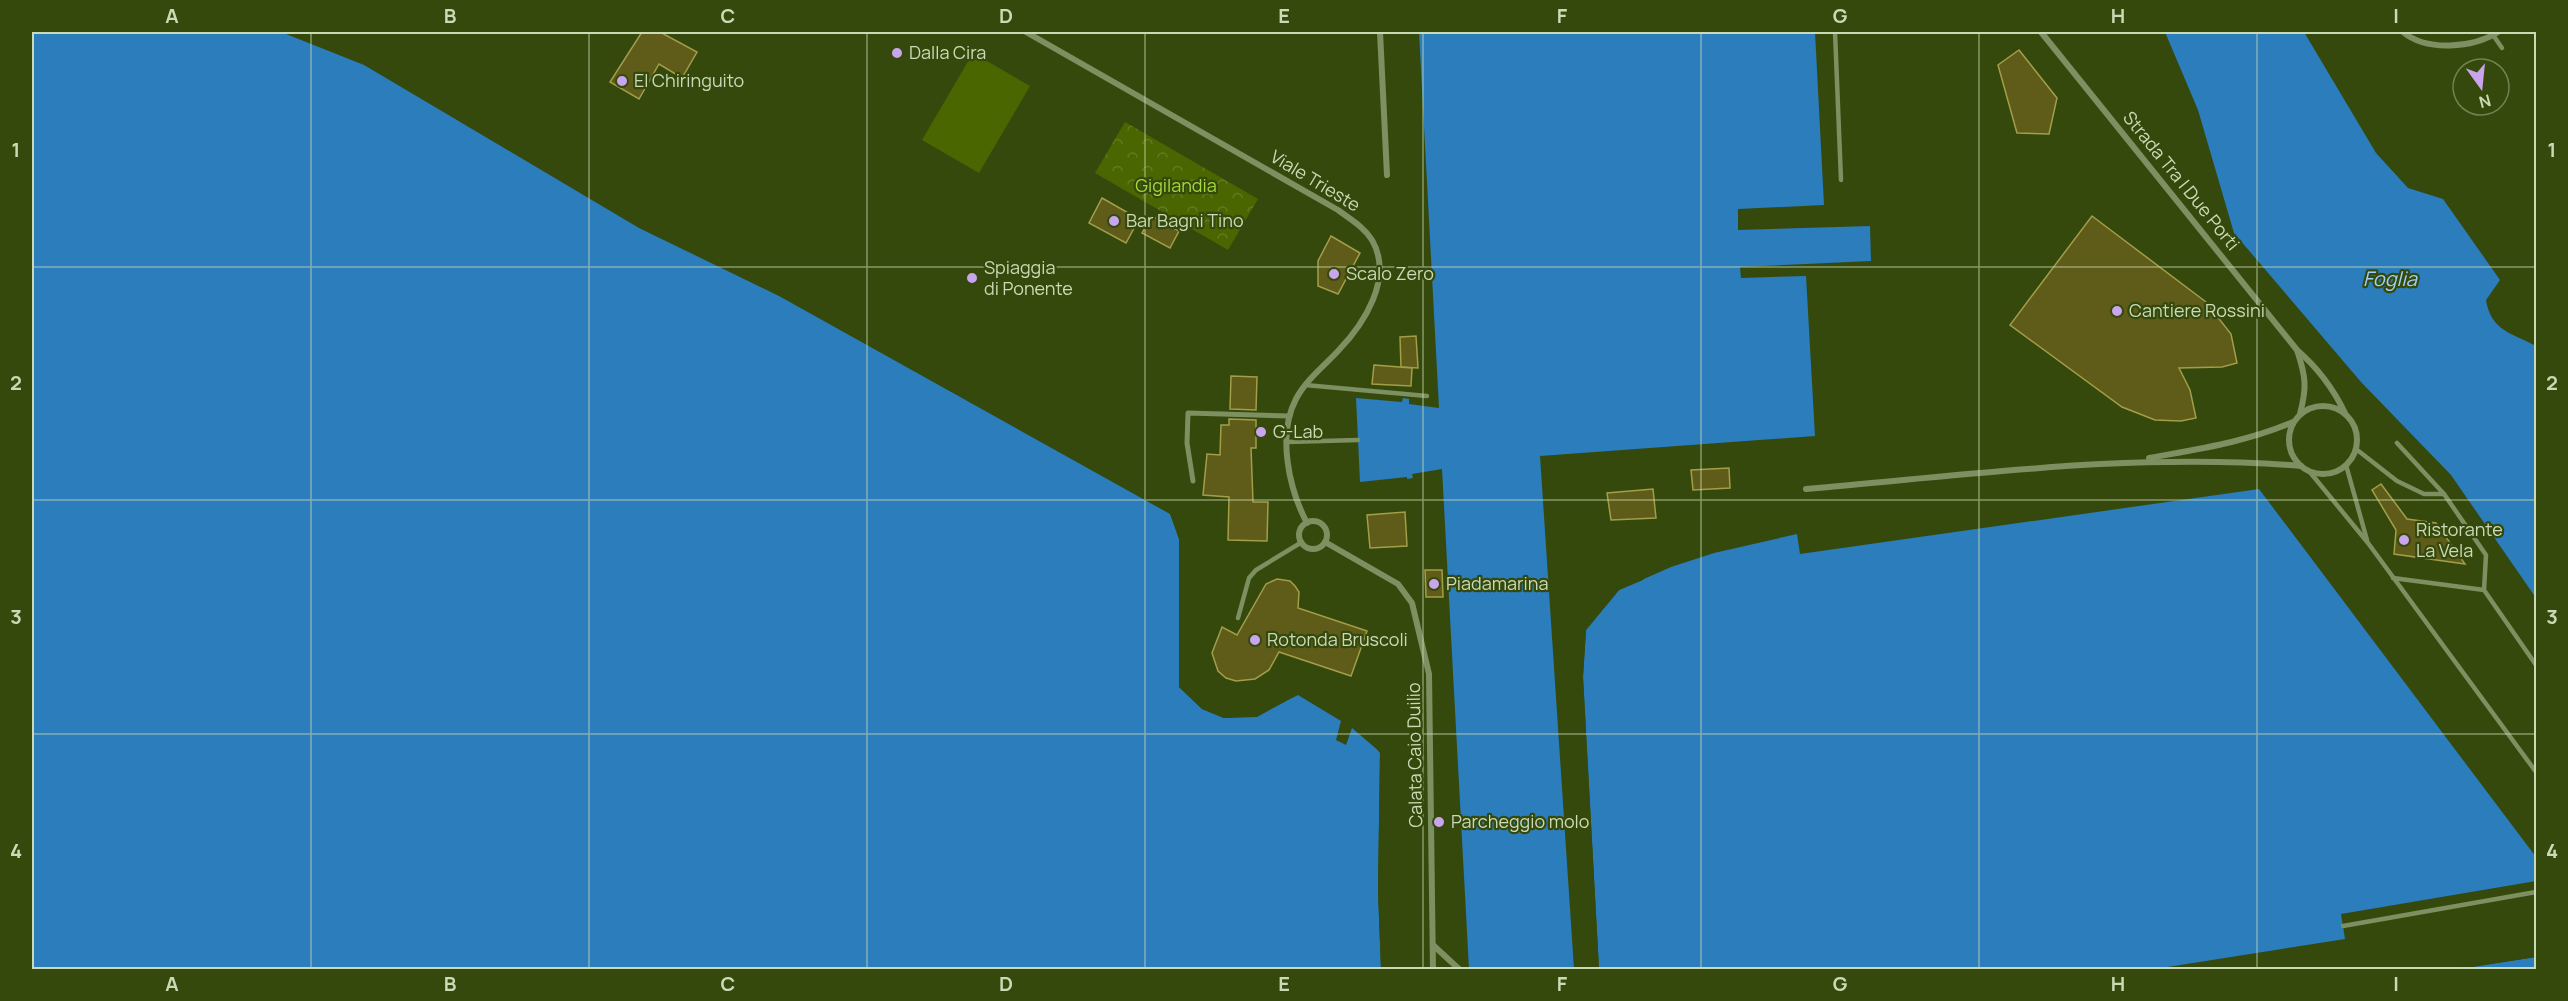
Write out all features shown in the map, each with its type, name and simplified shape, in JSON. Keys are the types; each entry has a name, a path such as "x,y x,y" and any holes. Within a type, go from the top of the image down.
{"street":[{"name":"Viale Trieste","path":"1026,32 1338,210 1359,225 1372,240 1378,258 1379,275 1374,300 1359,326 1305,385 1296,399 1290,416 1287,442 1288,471 1298,505 1307,523"},
{"path":"1380,32 1387,175"},
{"name":"Strada Tra I Due Porti","path":"2041,32 2297,350 2314,364 2334,391 2356,429 2356,449"},
{"path":"2403,32 2426,42 2446,45 2469,43 2496,33"},
{"name":"Strada Tra I Due Porti","path":"2294,422 2300,414 2306,390 2305,373 2297,350"},
{"path":"2300,414 2318,405 2337,408 2345,413"},
{"path":"1193,481 1187,443 1188,413 1290,416"},
{"path":"2294,422 2289,441 2295,459 2309,471 2329,474 2346,465 2356,449"},
{"path":"2135,461 2230,443 2267,433 2294,422"},
{"path":"1806,489 2135,461 2268,463 2301,466"},
{"path":"1311,521 1321,524 1327,532 1325,542 1314,549 1302,542 1301,530 1311,521"},
{"name":"Calata Caio Duilio","path":"1325,542 1398,584 1412,603 1429,674 1433,969"},
{"path":"1433,945 1460,969"}],"lane":[{"path":"1835,32 1841,180"},
{"path":"2496,33 2502,48"},
{"path":"1305,385 1427,396"},
{"path":"1287,442 1358,440"},
{"path":"2397,443 2444,494 2486,555 2484,590 2536,664"},
{"path":"2356,449 2406,485 2424,494 2444,494"},
{"path":"2346,465 2368,543"},
{"path":"2309,471 2368,543 2536,772"},
{"path":"1238,618 1249,578 1256,570 1302,542"},
{"path":"2393,578 2484,590"},
{"path":"2343,926 2536,892"}],"green space":[{"path":"973,53 1030,86 979,173 922,140"},
{"name":"Gigilandia","path":"1125,122 1258,199 1228,250 1095,173"}],"water":[{"path":"32,32 281,32 364,65 639,228 779,296 1170,514 1179,539 1179,687 1202,709 1224,718 1257,716 1298,695 1341,721 1336,740 1346,745 1352,728 1380,752 1378,891 1381,969 32,969"},
{"path":"1419,32 1815,32 1824,205 1738,209 1738,230 1870,226 1871,261 1740,267 1741,278 1806,276 1815,436 1540,456 1574,969 1469,969 1442,469 1412,474 1413,478 1407,479 1407,477 1360,482 1356,398 1402,402 1403,398 1409,399 1409,404 1439,408"},
{"name":"Foglia","path":"2165,32 2304,32 2376,153 2408,188 2443,199 2500,280 2486,300 2493,318 2504,330 2536,346 2536,598 2451,475 2361,382 2234,233 2198,110"},
{"path":"2259,489 2536,857 2536,881 2341,914 2345,939 2155,969 1599,969 1583,677 1586,630 1619,590 1671,567 1714,553 1797,534 1800,554"},
{"path":"2536,957 2536,969 2457,969"}],"pier":[{"path":"1169,510 1182,539 1182,686 1204,706 1225,715 1256,714 1287,697 1286,701 1257,717 1224,718 1202,709 1179,687 1179,539"},
{"path":"1644,576 1643,580 1619,590 1586,630 1583,677 1599,969 1596,970 1580,677 1583,629 1617,588"},
{"path":"1377,745 1383,752 1381,891 1384,970 1381,969 1378,891 1380,753"},
{"path":"2536,954 2536,957 2454,970 2457,967"}],"building":[{"path":"642,32 660,32 697,52 682,78 659,64 639,99 610,82"},
{"path":"2019,50 2057,98 2049,134 2017,133 1998,65"},
{"name":"Bar Bagni Tino","path":"1102,198 1139,219 1126,243 1089,223"},
{"path":"1152,216 1179,231 1170,248 1142,233"},
{"name":"Cantiere Rossini","path":"2092,216 2206,302 2231,334 2237,363 2222,367 2179,368 2190,390 2196,418 2181,421 2155,420 2122,407 2010,325"},
{"name":"Scalo Zero","path":"1331,236 1360,253 1338,294 1318,286 1318,261"},
{"path":"1416,336 1418,368 1401,367 1400,337"},
{"path":"1374,365 1412,368 1411,386 1372,384"},
{"path":"1231,376 1257,377 1256,410 1230,409"},
{"path":"1229,419 1256,420 1256,448 1251,448 1253,502 1268,502 1267,541 1228,540 1229,497 1203,495 1207,454 1220,455 1221,425 1229,425"},
{"path":"1729,468 1730,488 1693,490 1691,470"},
{"path":"2381,484 2407,519 2436,523 2465,564 2394,554 2396,530 2372,490"},
{"path":"1653,489 1656,518 1611,520 1607,493"},
{"path":"1405,512 1407,546 1370,548 1367,515"},
{"path":"1425,570 1442,570 1443,597 1426,597"},
{"path":"1277,579 1290,581 1295,586 1299,592 1298,608 1367,631 1351,676 1279,652 1269,670 1255,679 1236,681 1226,678 1218,671 1212,653 1222,627 1237,635 1266,584"}],"place":[{"name":"Dalla Cira","path":"897,53"},
{"name":"El Chiringuito","path":"622,81"},
{"name":"Bar Bagni Tino","path":"1114,221"},
{"name":"Scalo Zero","path":"1334,274"},
{"name":"Spiaggia di Ponente","path":"972,278"},
{"name":"Cantiere Rossini","path":"2117,311"},
{"name":"G-Lab","path":"1261,432"},
{"name":"Ristorante La Vela","path":"2404,540"},
{"name":"Piadamarina","path":"1434,584"},
{"name":"Rotonda Bruscoli","path":"1255,640"},
{"name":"Parcheggio molo","path":"1439,822"}]}
